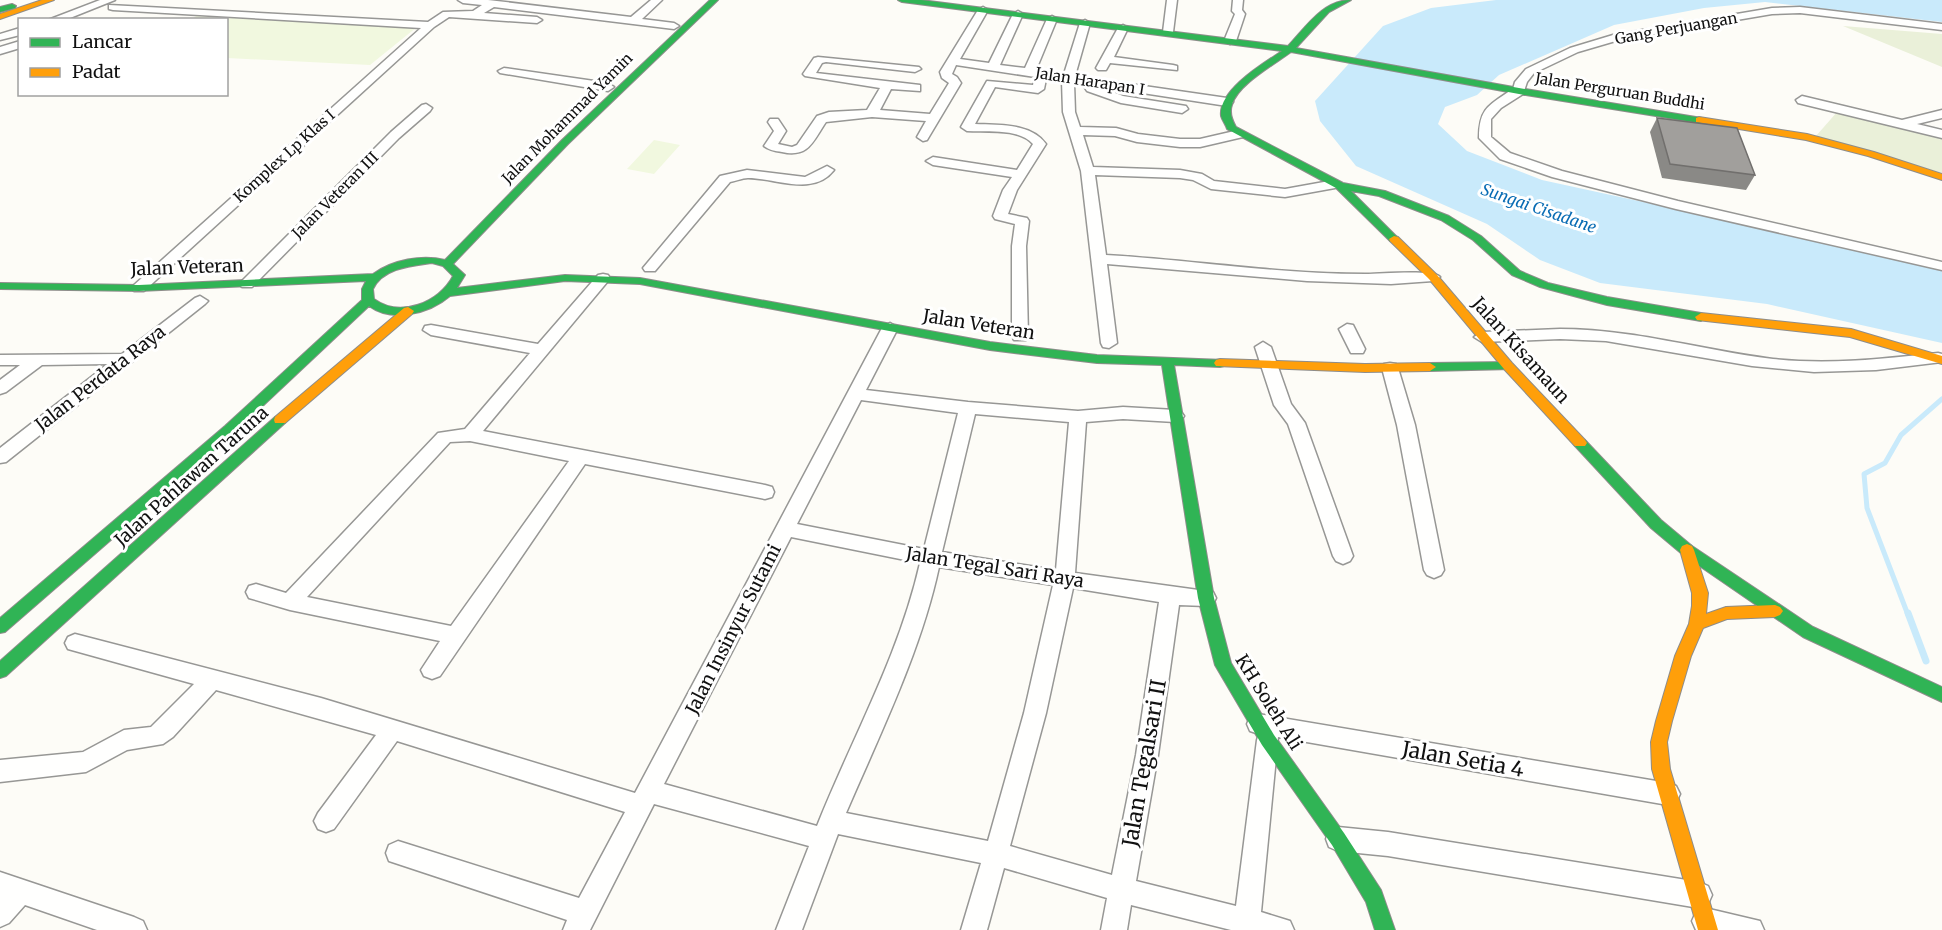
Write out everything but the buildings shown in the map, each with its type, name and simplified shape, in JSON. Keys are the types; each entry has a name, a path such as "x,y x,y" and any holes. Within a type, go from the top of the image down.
{"main road":[{"path":"10,10 50,0"},
{"name":"Jalan Mohammad Yamin","path":"432,260 608,87 701,0"},
{"name":"Jalan Mohammad Yamin","path":"447,264 565,142 714,0"},
{"name":"Jalan Perguruan Buddhi","path":"902,0 1290,49 1519,91 1815,138 1942,177"},
{"path":"1239,134 1226,122 1227,102 1245,82 1290,49 1326,10 1347,0"},
{"name":"Jalan Kisamaun","path":"1239,134 1337,185 1433,277 1483,345 1509,366 1656,524 1687,550 1775,611 1843,650 1942,695"},
{"path":"1337,185 1381,193 1445,218 1477,238 1516,273 1553,288 1675,314 1851,333 1940,359"},
{"path":"376,277 402,264 432,260 447,264 459,275 566,267 656,269"},
{"path":"364,297 376,308 390,311 408,310 434,303 449,292 459,275"},
{"name":"Jalan Veteran","path":"0,286 139,288 376,277"},
{"name":"Jalan Pahlawan Taruna","path":"0,627 230,429 364,297 376,277"},
{"name":"Jalan Veteran","path":"449,292 481,291 565,278 603,278 640,281 990,346 1086,358 1167,361 1264,351 1390,368 1509,366"},
{"path":"746,300 752,287"},
{"name":"Jalan Veteran","path":"178,301 206,300"},
{"name":"Jalan Pahlawan Taruna","path":"0,671 313,390 408,310"},
{"path":"1337,348 1363,349"},
{"name":"KH Soleh Ali","path":"1167,361 1206,598 1223,665 1263,732 1338,839 1374,897 1385,930"},
{"path":"1687,550 1700,593 1697,624 1683,656 1659,742 1661,769 1707,925"},
{"path":"1697,624 1726,613 1775,611"}],"street":[{"path":"240,14 259,0"},
{"path":"463,0 674,26"},
{"path":"555,11 568,0"},
{"path":"633,21 657,0"},
{"path":"1168,32 1172,0"},
{"path":"1230,41 1240,14 1237,11 1238,0"},
{"path":"475,14 484,2"},
{"path":"90,18 109,3"},
{"path":"60,18 109,3 240,14 433,24 447,14 564,21 580,14"},
{"path":"923,137 955,83 945,74 983,10"},
{"name":"Gang Perjuangan","path":"1942,27 1800,10 1772,11 1617,37 1557,58 1530,71 1521,82 1519,91 1497,105 1485,119 1485,138 1505,156 1557,174 1676,205 1942,266"},
{"path":"993,67 1018,14"},
{"path":"1021,335 1019,246 1022,221 1000,216 1010,190 1040,144 1037,139 1020,132 967,127 991,83 1038,89 1036,72 1052,19"},
{"path":"1085,23 1068,79 1070,112 1088,171 1109,343"},
{"name":"Komplex Lp Klas I","path":"139,288 433,24"},
{"path":"1096,81 1123,28"},
{"path":"0,37 18,32"},
{"path":"0,51 18,45"},
{"path":"915,69 822,59 818,60 809,74 916,88"},
{"path":"1107,59 1173,68"},
{"name":"Jalan Harapan I","path":"952,61 1227,102"},
{"path":"504,71 608,87"},
{"path":"1068,79 1121,99 1182,109"},
{"path":"872,113 887,85"},
{"path":"1802,99 1942,134"},
{"name":"Jalan Veteran III","path":"247,284 395,135 426,108"},
{"path":"774,122 780,131 770,146 797,150 802,148 824,117 859,116 872,113 933,118"},
{"path":"1902,124 1942,114"},
{"path":"1075,131 1116,132 1180,153 1197,177 1211,185 1285,193 1337,185"},
{"path":"1088,171 1180,153 1200,143 1239,134"},
{"path":"933,161 990,166 1019,174"},
{"path":"656,269 725,178 747,174 806,181 822,175 827,170"},
{"path":"1098,259 1340,279 1394,280 1433,277"},
{"path":"470,435 603,278"},
{"name":"Jalan Perdata Raya","path":"0,457 124,359 206,300"},
{"name":"Jalan Insinyur Sutami","path":"580,921 890,328"},
{"path":"1347,329 1363,349"},
{"path":"431,330 541,350"},
{"path":"1483,345 1537,335 1605,336 1667,344 1750,361 1807,367 1865,366 1940,359"},
{"path":"1264,351 1283,405 1296,423 1343,556"},
{"path":"0,388 39,359"},
{"path":"0,360 124,359"},
{"path":"1390,368 1406,425 1434,570"},
{"path":"856,394 968,408 1078,417 1123,413 1175,416"},
{"path":"789,930 827,830 898,667 925,587 968,408"},
{"path":"974,930 1040,700 1064,578 1078,417"},
{"path":"290,602 444,437 470,435 765,492"},
{"path":"432,670 581,457"},
{"name":"Jalan Tegal Sari Raya","path":"785,529 931,558 1170,596 1206,598"},
{"path":"256,592 290,602 457,636"},
{"name":"Jalan Tegalsari II","path":"1113,930 1147,755 1170,596"},
{"path":"75,643 321,708 392,731 644,799 827,830 996,854 1247,926 1281,930"},
{"path":"0,771 86,762 124,740 155,737 165,730 211,680"},
{"path":"326,821 392,731"},
{"path":"1247,926 1263,732"},
{"name":"Jalan Setia 4","path":"1263,732 1668,794"},
{"path":"1338,839 1388,844 1699,895"},
{"path":"398,853 580,921"},
{"path":"0,914 11,888 134,930"},
{"path":"1707,925 1751,930"}],"green space":[{"path":"196,16 417,27 370,65 228,58 228,18 194,18"},
{"path":"1843,26 1942,34 1942,67"},
{"path":"1838,111 1942,139 1942,173 1816,136"},
{"path":"654,140 680,145 654,174 627,169"}],"water":[{"name":"Sungai Cisadane","path":"1496,0 1942,0 1942,22 1765,2 1704,8 1614,25 1499,75 1477,95 1445,107 1438,124 1467,151 1542,180 1942,267 1942,343 1767,304 1600,283 1540,260 1487,224 1356,166 1320,121 1315,101 1383,26 1431,8"}],"waterway":[{"path":"1908,615 1867,508 1864,474 1885,463 1901,435 1942,399"},
{"path":"1908,613 1926,661"}],"traffic: fast":[{"path":"447,264 565,142 714,0"},
{"path":"902,0 1290,49 1519,91 1699,120"},
{"path":"1347,0 1326,10 1291,48 1233,93 1227,105 1226,116 1232,129 1340,186 1394,239"},
{"path":"0,10 12,6"},
{"path":"1340,186 1381,193 1445,218 1477,238 1516,273 1544,285 1607,301 1701,317"},
{"path":"432,260 447,264 459,275 452,288 441,298 421,308 398,311 376,306 368,300 367,289 371,281 379,274 401,265 432,260"},
{"path":"0,286 139,288 376,277"},
{"path":"449,293 565,278 640,281 990,346 1097,359 1220,363"},
{"path":"0,627 230,429 368,301"},
{"path":"1167,361 1206,598 1223,665 1268,740 1338,839 1374,897 1385,930"},
{"path":"1430,367 1508,366"},
{"path":"0,671 280,420"},
{"path":"1580,443 1656,524 1687,550 1808,632 1942,695"}],"traffic: slow":[{"path":"0,17 50,0"},
{"path":"1699,120 1807,137 1871,154 1942,177"},
{"path":"1394,239 1433,277 1508,366 1580,443"},
{"path":"280,420 408,311"},
{"path":"1701,317 1851,333 1942,360"},
{"path":"1220,363 1365,368 1430,367"},
{"path":"1687,550 1700,593 1700,606 1697,624 1683,656 1659,742 1661,769 1708,930"},
{"path":"1697,624 1726,613 1775,611"}]}
